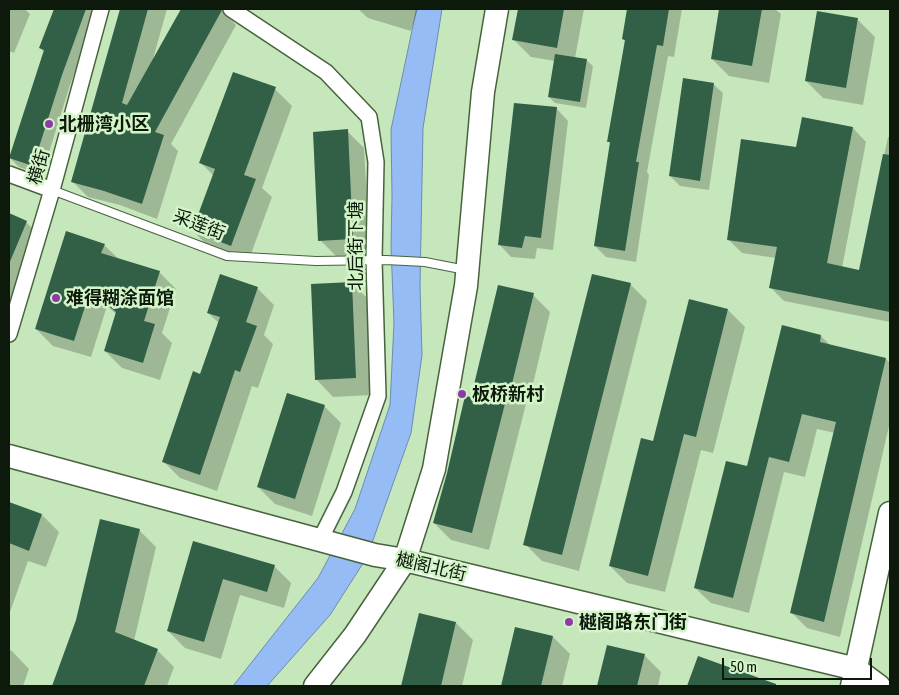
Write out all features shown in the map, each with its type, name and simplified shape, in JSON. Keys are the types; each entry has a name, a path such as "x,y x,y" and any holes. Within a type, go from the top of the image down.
{"street":[{"name":"横街","path":"9,334 52,190 102,9"},
{"name":"北后街下塘","path":"231,9 326,72 369,117 376,162 380,260 378,396 344,492 320,540"},
{"path":"315,686 355,635 405,560 434,469 466,286 482,92 497,9"},
{"name":"采莲街","path":"9,174 52,190"},
{"name":"樾阁北街","path":"9,456 375,555 405,560 854,678"},
{"path":"879,686 854,678 890,513"}],"lane":[{"name":"采莲街","path":"52,190 227,256 316,261 380,260 425,262 468,270"}],"water":[{"path":"417,9 442,9 423,128 420,287 422,355 411,433 367,557 330,615 267,686 233,686 318,578 355,509 390,405 394,323 391,247 391,130"}],"building":[{"path":"54,9 86,9 62,75 33,166 9,158 44,50 39,48"},
{"path":"120,9 148,9 122,103 127,105 181,9 222,9 155,132 164,135 142,204 71,182"},
{"path":"518,9 564,9 557,48 512,40"},
{"path":"627,9 669,9 663,46 657,45 636,162 639,162 625,251 594,246 610,142 607,142 625,40 622,39"},
{"path":"719,9 762,9 752,66 711,59"},
{"path":"817,11 858,18 846,88 805,81"},
{"path":"555,54 587,59 580,102 548,97"},
{"path":"233,72 276,87 244,175 256,179 231,246 192,231 215,169 199,163"},
{"path":"683,78 714,83 700,181 669,176"},
{"path":"514,103 557,107 541,238 525,236 522,248 498,245"},
{"path":"802,117 853,127 827,263 859,270 883,154 890,155 890,312 769,288 777,247 727,240 741,139 796,147"},
{"path":"348,129 353,239 318,241 313,132"},
{"path":"9,213 27,221 9,264"},
{"path":"66,231 105,244 101,253 160,271 144,321 155,324 143,363 104,351 116,312 90,291 74,341 35,329"},
{"path":"220,274 258,287 246,322 257,326 240,372 235,370 200,475 162,462 193,371 200,374 220,317 207,313"},
{"path":"592,274 631,283 562,555 523,545"},
{"path":"352,282 356,378 315,380 311,284"},
{"path":"498,285 534,293 472,533 433,523 465,396 471,397"},
{"path":"689,299 728,309 696,437 684,434 648,576 609,566 641,438 653,441"},
{"path":"782,325 821,335 820,342 886,358 824,622 790,613 836,422 802,414 789,462 769,457 733,598 694,588 726,461 747,466"},
{"path":"287,393 325,405 295,499 257,487"},
{"path":"9,502 42,514 29,551 9,543"},
{"path":"100,519 140,529 115,632 158,649 144,686 52,686 76,620"},
{"path":"193,541 275,565 267,592 223,579 204,642 167,631"},
{"path":"419,613 456,622 441,686 401,686"},
{"path":"515,627 553,636 541,686 501,686"},
{"path":"607,645 645,654 637,686 597,686"},
{"path":"698,656 776,684 776,686 687,686"}],"place":[{"name":"北栅湾小区","path":"49,124"},
{"name":"难得糊涂面馆","path":"56,298"},
{"name":"板桥新村","path":"462,394"},
{"name":"樾阁路东门街","path":"569,622"}]}
